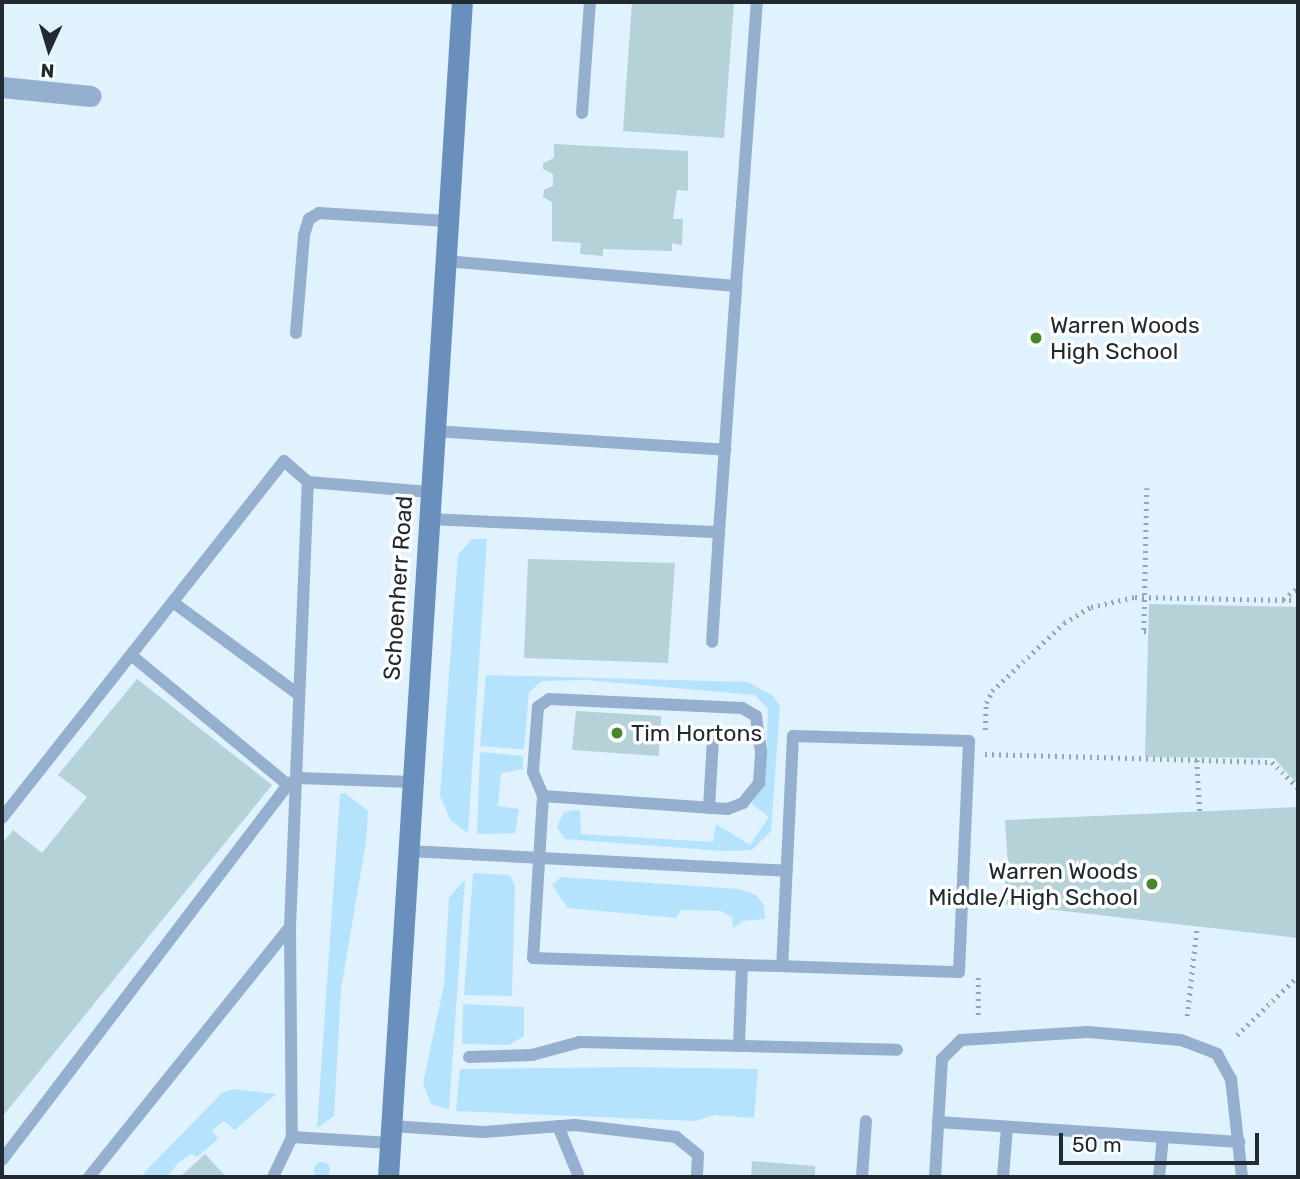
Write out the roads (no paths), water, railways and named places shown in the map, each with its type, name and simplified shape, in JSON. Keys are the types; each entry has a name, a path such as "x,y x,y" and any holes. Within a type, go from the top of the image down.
{"main road":[{"name":"Schoenherr Road","path":"388,1177 462,2"}],"street":[{"path":"2,87 91,96"}],"lane":[{"path":"582,113 590,2"},
{"path":"712,642 757,2"},
{"path":"296,333 303,236 309,219 319,213 447,220"},
{"path":"444,261 736,286"},
{"path":"434,431 724,450"},
{"path":"2,818 284,461 308,482 430,492"},
{"path":"273,1177 292,1137 290,927 293,781 308,482"},
{"path":"429,519 719,532"},
{"path":"174,603 298,694"},
{"path":"131,655 293,781 412,782"},
{"path":"543,796 728,809 743,803 759,783 760,730 756,716 742,708 549,699 538,707 533,772 543,796 533,958 959,972 969,741 793,736 782,966"},
{"path":"709,808 713,738"},
{"path":"2,1160 293,781"},
{"path":"408,851 786,872"},
{"path":"89,1177 290,927"},
{"path":"739,1046 742,965"},
{"path":"935,1177 943,1059 961,1040 1088,1032 1181,1040 1217,1055 1231,1079 1242,1177"},
{"path":"469,1057 531,1055 580,1042 897,1050"},
{"path":"862,1177 866,1121"},
{"path":"938,1122 1239,1142"},
{"path":"292,1137 483,1132 558,1126 676,1136 698,1155 697,1177"},
{"path":"558,1126 579,1177"},
{"path":"1003,1177 1007,1127"},
{"path":"1159,1177 1163,1137"}],"place":[{"name":"Warren Woods High School","path":"1036,338"},
{"name":"Tim Hortons","path":"617,733"},
{"name":"Warren Woods Middle/High School","path":"1152,884"}]}
